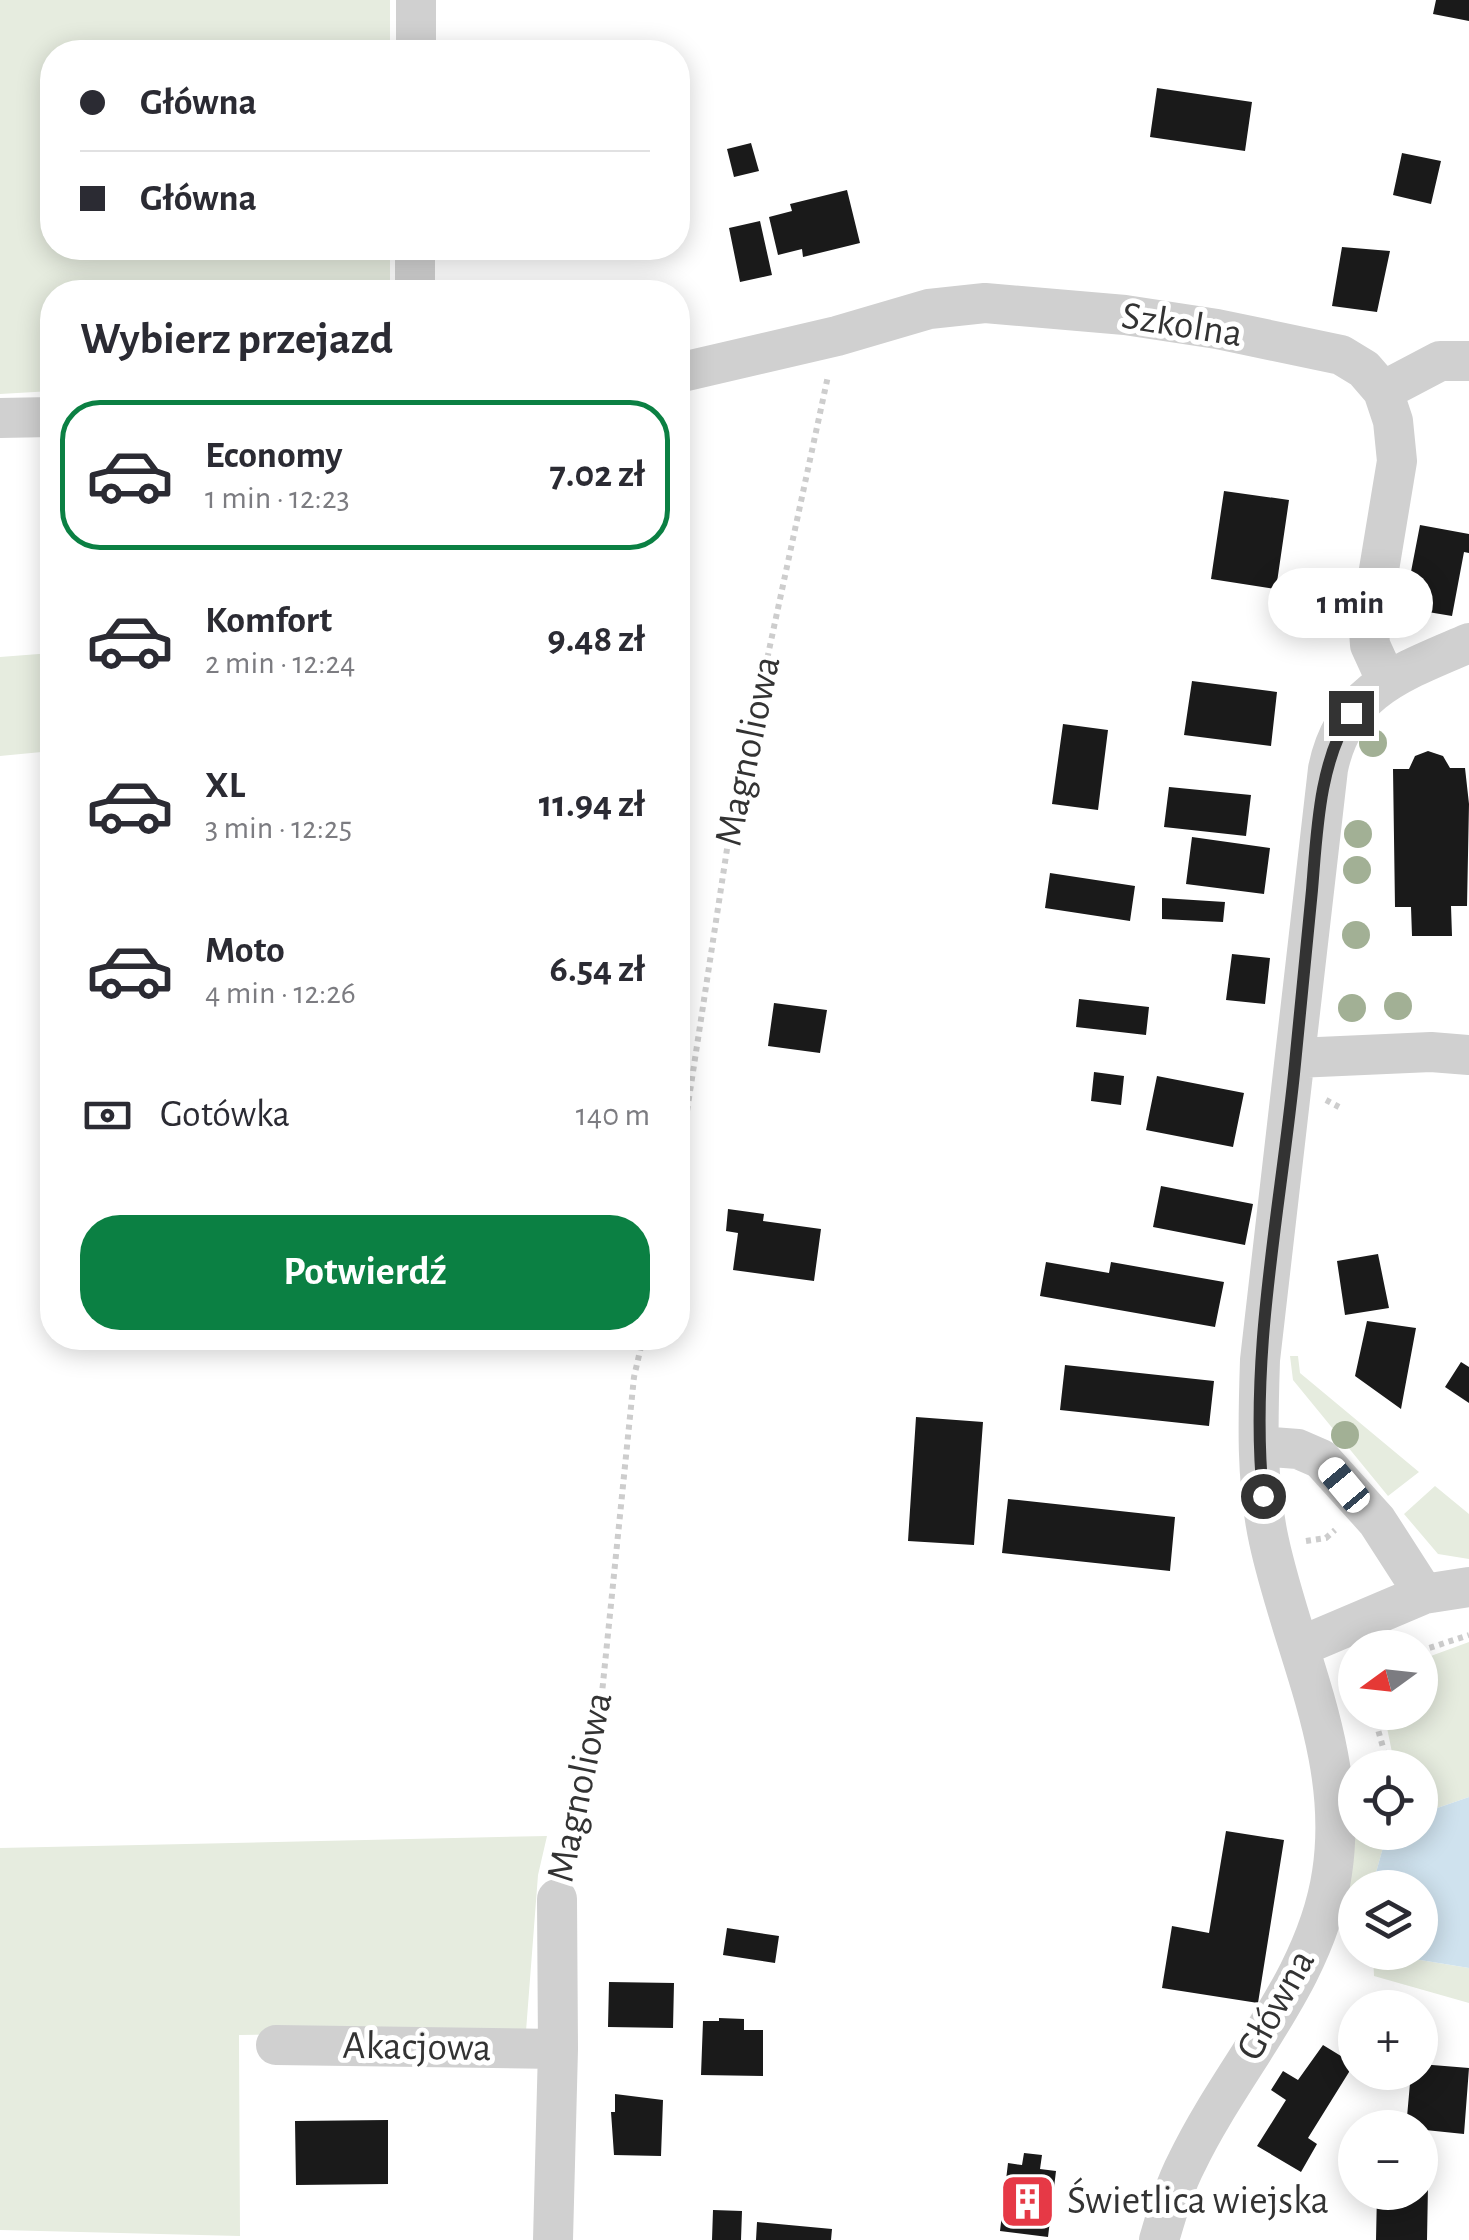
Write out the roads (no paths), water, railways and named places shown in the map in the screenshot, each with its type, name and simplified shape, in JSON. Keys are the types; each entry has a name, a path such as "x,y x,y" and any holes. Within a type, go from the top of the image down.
{"street":[{"path":"416,0 416,40"},
{"name":"Szkolna","path":"690,370 837,336 929,309 985,304 1056,307 1217,329 1341,354 1364,369 1384,392"},
{"path":"1386,680 1370,644 1369,630 1397,461 1393,421 1384,392 1440,361 1469,361"},
{"path":"0,418 40,417"},
{"name":"Główna","path":"1159,2240 1188,2159 1306,1958 1322,1918 1332,1872 1337,1802 1328,1744 1268,1536 1258,1446 1260,1360 1316,849 1332,749 1351,713 1386,680 1469,643"},
{"path":"1296,1058 1431,1052 1469,1055"},
{"path":"1258,1446 1298,1449 1322,1459 1377,1522 1424,1594"},
{"path":"1299,1647 1424,1594 1469,1586"},
{"name":"Magnoliowa","path":"553,2240 557,1898"},
{"name":"Akacjowa","path":"276,2045 558,2049"}],"water":[{"path":"1469,1797 1469,1968 1438,1963 1438,1870 1377,1870 1382,1850 1438,1850 1438,1808"}],"place":[{"name":"Świetlica wiejska","path":"1028,2201"}]}
